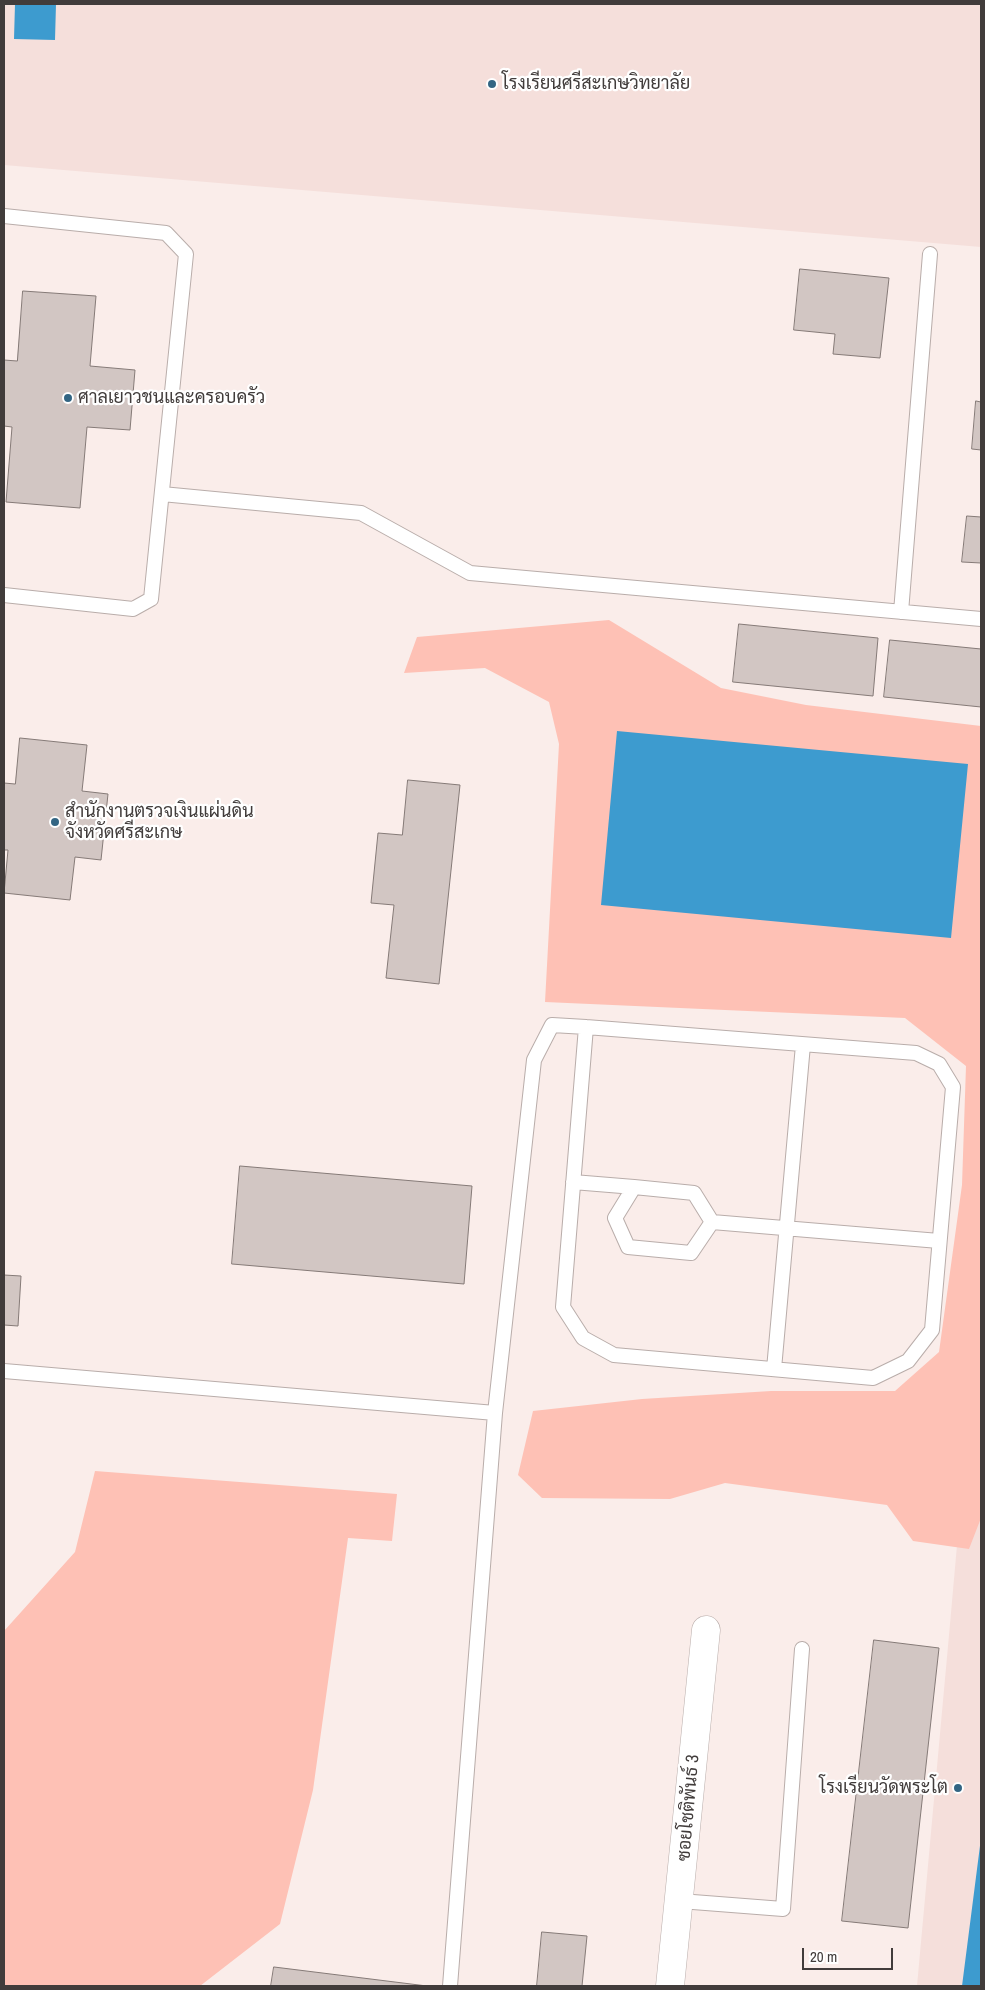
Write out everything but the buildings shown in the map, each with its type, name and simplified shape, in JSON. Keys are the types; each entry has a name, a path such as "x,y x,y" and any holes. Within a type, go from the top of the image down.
{"street":[{"name":"ซอยโชติพันธ์ 3","path":"670,1986 706,1630"}],"lane":[{"path":"4,216 166,233 186,254 151,599 133,609 4,595"},
{"path":"901,612 930,254"},
{"path":"162,494 361,513 470,573 981,619"},
{"path":"450,1986 495,1412 534,1060 552,1024 916,1053 938,1064 953,1087 932,1330 908,1361 872,1378 614,1355 583,1338 562,1307 586,1027"},
{"path":"774,1369 803,1045"},
{"path":"573,1182 694,1193 712,1222"},
{"path":"634,1187 615,1218 628,1247 692,1253 712,1222"},
{"path":"712,1222 939,1241"},
{"path":"4,1371 495,1412"},
{"path":"680,1901 784,1909 802,1649"}],"shaded area":[{"name":"โรงเรียนศรีสะเกษวิทยาลัย","path":"4,4 981,4 981,247 4,165"},
{"path":"609,620 721,688 806,705 981,726 981,1518 969,1549 913,1541 887,1505 725,1483 670,1499 542,1498 518,1475 533,1411 642,1399 771,1391 895,1391 939,1352 962,1185 966,1066 905,1018 545,1002 559,744 549,702 485,668 404,673 417,637"},
{"name":"โรงเรียนวัดพระโต","path":"981,1275 981,1986 917,1986 950,1624"},
{"path":"95,1471 397,1494 392,1541 348,1538 313,1790 280,1924 200,1986 4,1986 4,1631 75,1552"}],"water":[{"path":"15,4 56,4 55,40 14,39"},
{"path":"617,731 968,764 951,938 601,905"},
{"path":"981,1838 981,1986 962,1986"}],"place":[{"name":"โรงเรียนศรีสะเกษวิทยาลัย","path":"492,84"},
{"name":"ศาลเยาวชนและครอบครัว","path":"68,398"},
{"name":"สำนักงานตรวจเงินแผ่นดิน จังหวัดศรีสะเกษ","path":"55,822"},
{"name":"โรงเรียนวัดพระโต","path":"958,1788"}]}
